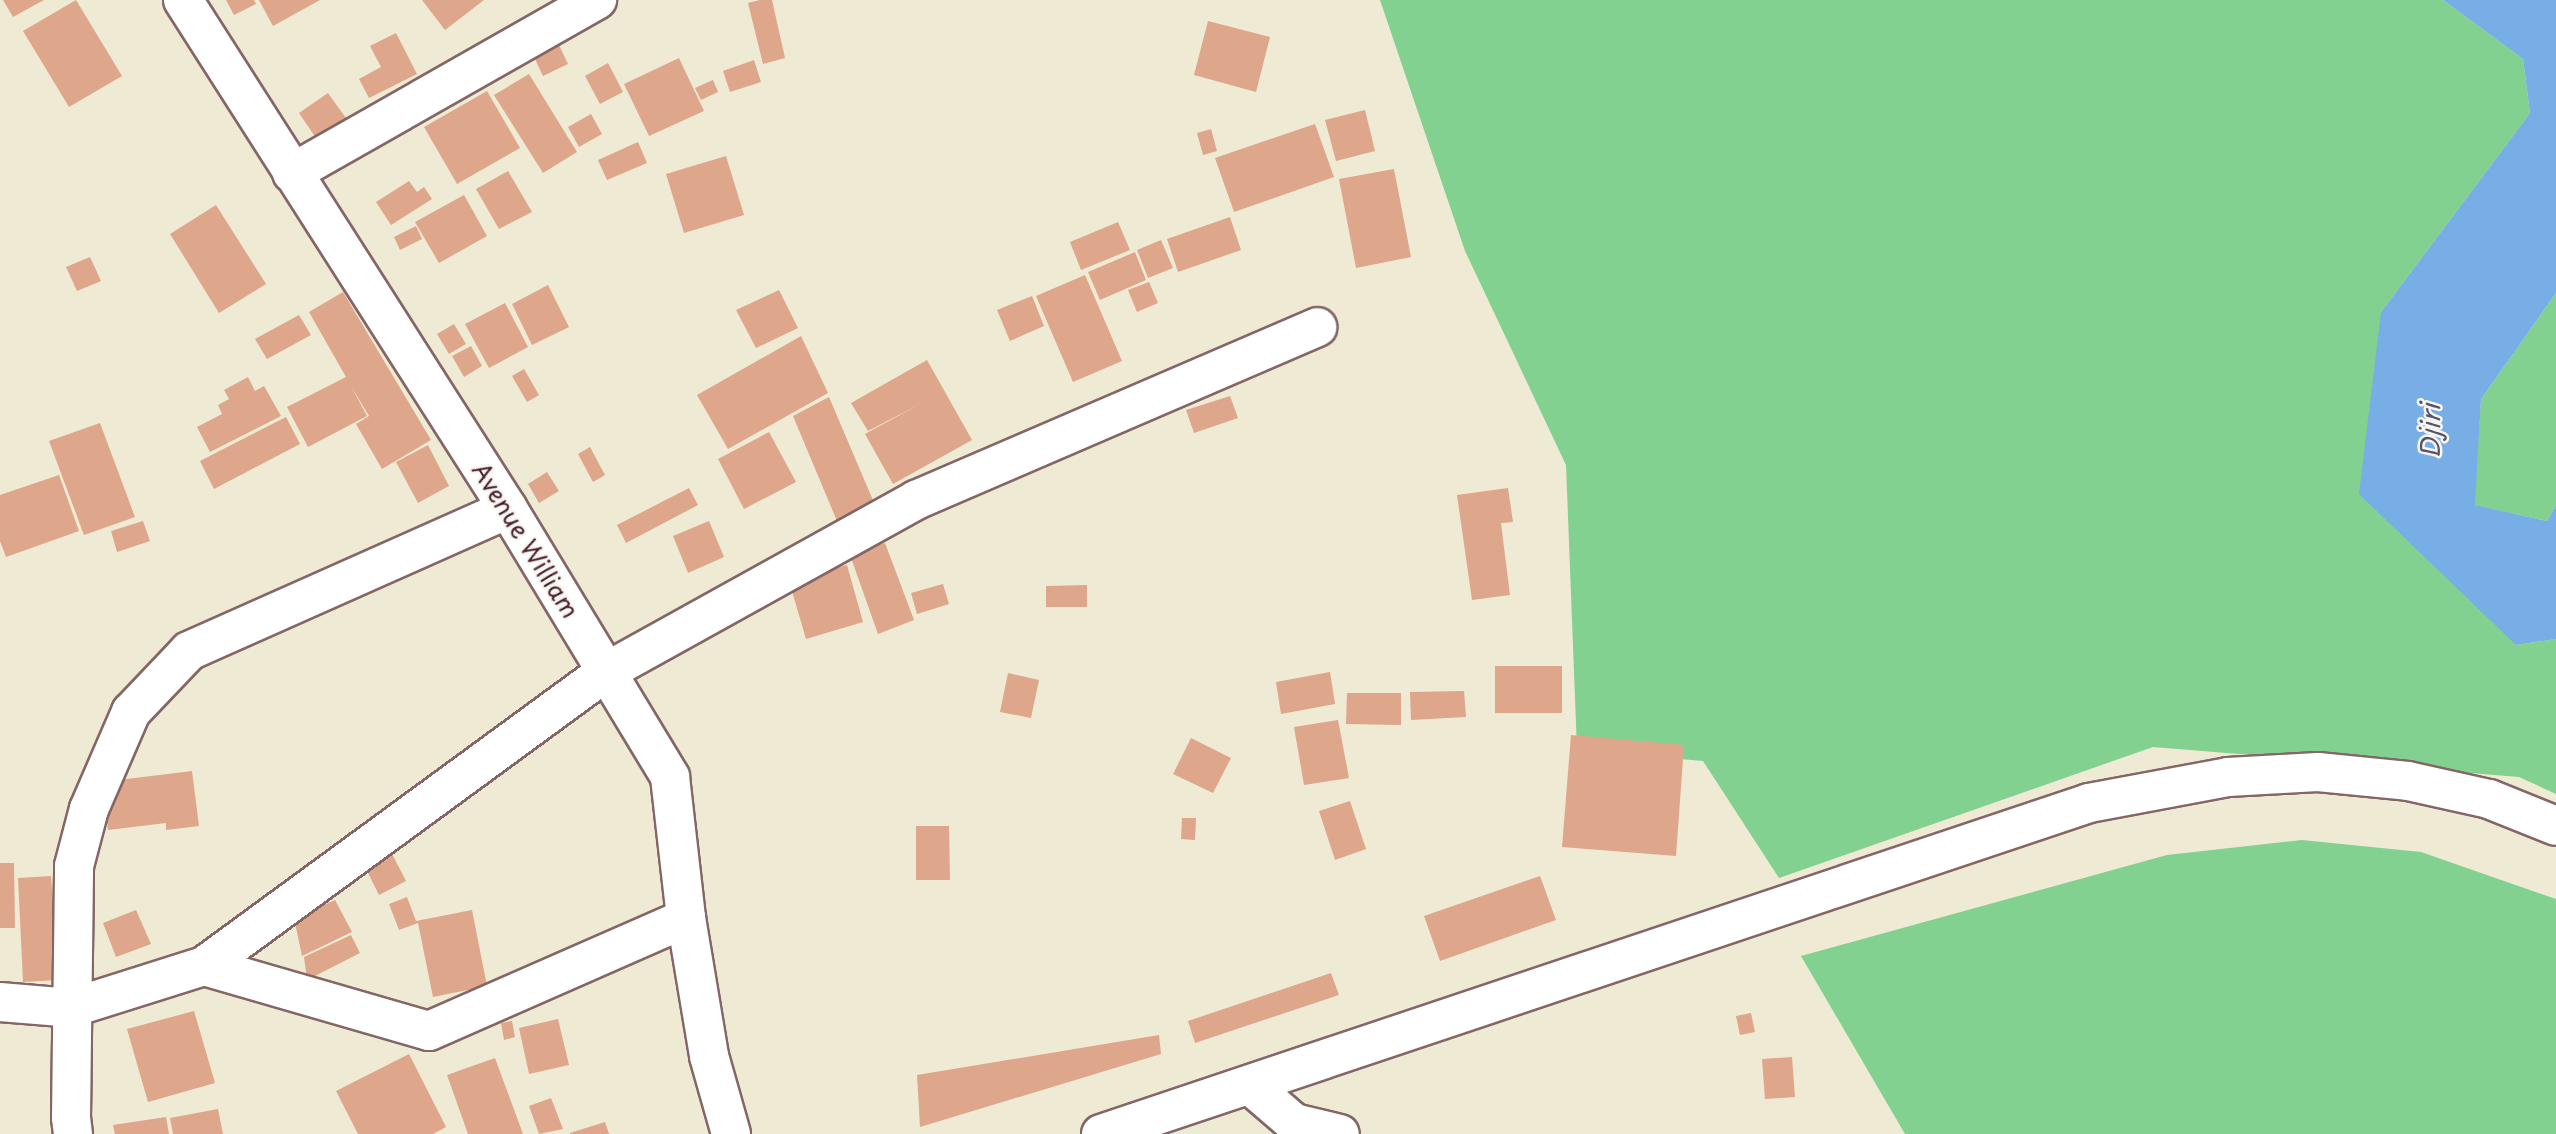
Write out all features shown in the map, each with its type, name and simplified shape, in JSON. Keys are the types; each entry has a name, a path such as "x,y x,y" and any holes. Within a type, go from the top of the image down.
{"main road":[{"name":"Avenue William","path":"183,0 508,509 670,776 686,918 709,1056 731,1134"},
{"path":"292,173 597,0"},
{"path":"0,1002 71,1008 204,966 606,672 916,500 1317,327"},
{"path":"73,1134 71,1008 74,866 89,809 131,712 190,651 508,509"},
{"path":"1101,1134 2089,803 2228,777 2318,772 2408,781 2489,799 2556,826"},
{"path":"204,966 429,1031 686,918"},
{"path":"1250,1085 1294,1123 1340,1134"}],"green space":[{"path":"1380,0 2443,0 2523,59 2530,113 2381,312 2516,645 2556,639 2556,794 2519,777 2153,747 1779,878 1703,761 1577,750 1566,465 1465,251"},
{"path":"2556,293 2556,505 2547,521 2474,505 2481,399"},
{"path":"2302,840 2421,852 2556,899 2556,1134 1905,1134 1801,956 2167,855"}],"water":[{"name":"Djiri","path":"2443,0 2556,0 2556,293 2481,399 2475,505 2547,521 2556,505 2556,639 2516,645 2359,494 2381,312 2530,113 2523,59"}],"building":[{"path":"3,0 44,0 13,17"},
{"path":"76,0 122,76 69,107 23,31"},
{"path":"226,0 254,0 256,4 234,15"},
{"path":"259,0 320,0 273,26"},
{"path":"422,0 484,0 445,30"},
{"path":"772,0 785,58 763,64 748,3"},
{"path":"1208,21 1270,37 1256,92 1194,75"},
{"path":"396,33 417,74 369,98 359,79 381,67 370,46"},
{"path":"559,45 568,64 543,76 534,57"},
{"path":"679,58 704,111 649,136 624,84"},
{"path":"754,60 761,82 730,92 723,71"},
{"path":"608,63 623,92 600,104 585,76"},
{"path":"529,74 577,152 543,173 494,95"},
{"path":"713,80 718,92 701,100 695,88"},
{"path":"487,91 520,148 457,184 424,127"},
{"path":"328,93 348,121 318,141 299,113"},
{"path":"1365,110 1375,151 1336,161 1325,120"},
{"path":"591,114 602,134 579,147 568,127"},
{"path":"1315,124 1334,177 1234,212 1215,158"},
{"path":"1211,129 1217,151 1203,155 1197,133"},
{"path":"638,142 647,163 607,180 598,160"},
{"path":"726,156 744,215 684,233 666,174"},
{"path":"1394,169 1411,257 1356,268 1339,179"},
{"path":"508,171 532,212 499,229 476,189"},
{"path":"409,181 417,192 424,187 432,199 391,225 376,202"},
{"path":"464,195 487,236 439,263 415,222"},
{"path":"216,205 266,284 219,313 170,234"},
{"path":"1230,217 1241,250 1178,272 1167,239"},
{"path":"1118,222 1130,250 1081,270 1070,242"},
{"path":"416,226 422,239 400,250 394,237"},
{"path":"1161,240 1173,268 1148,278 1137,250"},
{"path":"1135,252 1146,280 1100,300 1088,272"},
{"path":"90,257 101,281 77,291 66,267"},
{"path":"1085,275 1122,361 1073,382 1036,296"},
{"path":"1149,282 1158,303 1137,312 1128,290"},
{"path":"548,285 569,327 532,345 512,304"},
{"path":"779,290 798,328 756,348 736,310"},
{"path":"343,292 431,440 382,469 356,424 369,416 351,386 367,416 308,447 287,407 346,377 309,312"},
{"path":"1032,296 1044,326 1010,341 997,310"},
{"path":"505,303 528,347 489,368 465,324"},
{"path":"299,315 311,335 267,359 255,339"},
{"path":"454,324 466,344 449,354 437,334"},
{"path":"801,336 828,393 728,449 697,395"},
{"path":"471,346 482,366 464,377 452,356"},
{"path":"927,360 972,440 893,484 865,434 920,404 868,431 851,403"},
{"path":"524,369 539,395 527,402 512,376"},
{"path":"248,377 255,391 264,386 281,416 210,452 197,427 222,414 218,405 229,399 224,390"},
{"path":"1230,396 1238,418 1194,433 1186,410"},
{"path":"829,397 875,505 837,521 793,416"},
{"path":"286,417 300,444 214,489 200,461"},
{"path":"100,423 135,517 84,535 49,441"},
{"path":"769,432 796,482 744,509 718,459"},
{"path":"428,445 449,486 418,503 396,462"},
{"path":"590,447 605,475 593,482 578,454"},
{"path":"547,472 559,491 539,503 528,484"},
{"path":"59,475 79,531 6,557 0,541 0,495"},
{"path":"689,488 698,505 626,543 617,525"},
{"path":"1508,488 1513,522 1501,523 1510,595 1472,600 1457,495"},
{"path":"143,521 150,541 117,552 111,531"},
{"path":"709,521 724,557 688,573 673,536"},
{"path":"885,543 914,620 878,634 850,555"},
{"path":"847,565 863,622 806,639 789,581"},
{"path":"943,584 949,604 917,614 911,593"},
{"path":"1087,585 1087,607 1046,607 1046,586"},
{"path":"1495,666 1562,666 1562,713 1495,713"},
{"path":"1330,672 1335,704 1281,714 1276,682"},
{"path":"1008,673 1039,680 1031,718 1000,712"},
{"path":"1464,691 1466,717 1411,720 1410,692"},
{"path":"1347,693 1401,693 1401,725 1346,724"},
{"path":"1338,720 1349,778 1304,785 1294,727"},
{"path":"1571,735 1684,745 1676,856 1562,847"},
{"path":"1191,738 1231,758 1213,793 1173,774"},
{"path":"192,771 199,826 166,830 166,823 108,830 102,782"},
{"path":"1350,801 1366,849 1335,860 1319,811"},
{"path":"1182,818 1196,818 1195,840 1181,839"},
{"path":"916,826 949,826 950,880 916,880"},
{"path":"391,852 406,881 379,895 364,865"},
{"path":"0,863 14,863 15,928 0,928"},
{"path":"51,876 58,980 23,982 18,878"},
{"path":"1540,876 1556,920 1440,961 1424,916"},
{"path":"407,897 416,921 472,910 487,986 433,997 418,923 399,930 389,904"},
{"path":"335,900 352,932 302,956 294,918"},
{"path":"136,910 151,944 116,957 103,923"},
{"path":"351,935 360,953 307,980 304,957"},
{"path":"1331,973 1339,995 1195,1043 1188,1021"},
{"path":"194,1011 215,1083 148,1102 127,1029"},
{"path":"1751,1013 1755,1032 1740,1035 1736,1016"},
{"path":"558,1019 569,1065 529,1074 519,1028"},
{"path":"512,1021 515,1037 504,1040 501,1023"},
{"path":"1159,1035 1161,1054 920,1127 917,1075"},
{"path":"409,1054 446,1127 433,1134 358,1134 336,1091"},
{"path":"1792,1057 1795,1097 1765,1099 1762,1059"},
{"path":"495,1058 523,1134 468,1134 447,1075"},
{"path":"551,1098 563,1129 539,1134 529,1106"},
{"path":"218,1109 223,1134 173,1134 170,1118"},
{"path":"166,1117 169,1134 115,1134 113,1125"},
{"path":"605,1122 609,1134 570,1134 570,1133"}]}
